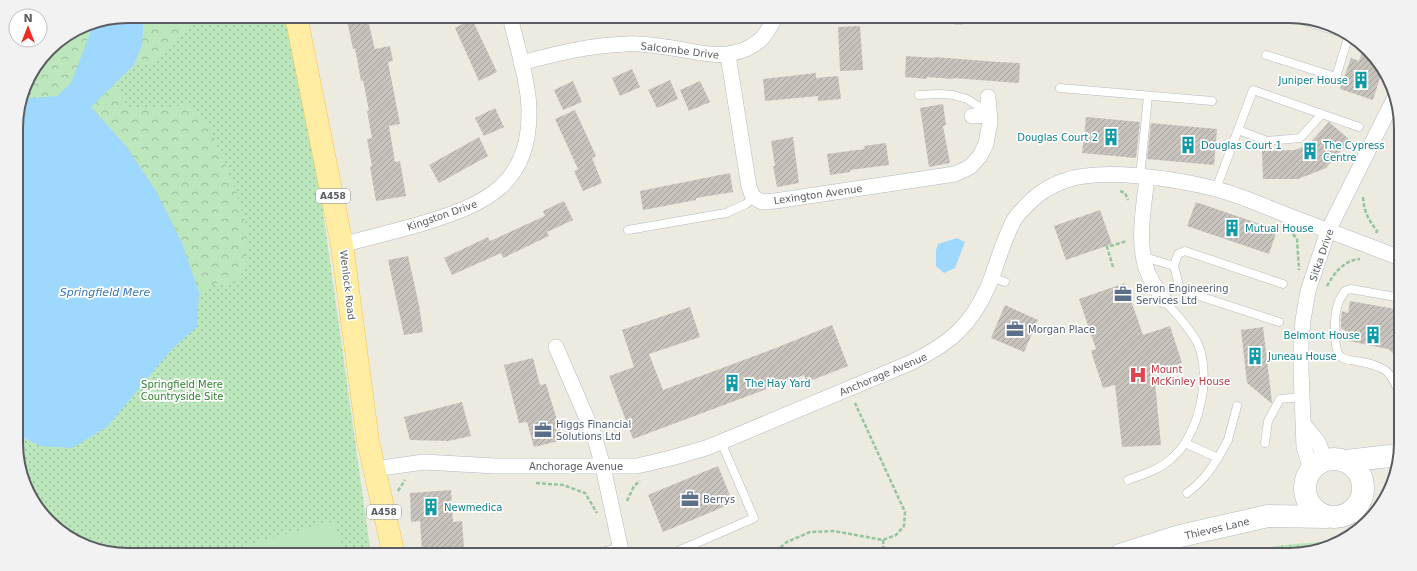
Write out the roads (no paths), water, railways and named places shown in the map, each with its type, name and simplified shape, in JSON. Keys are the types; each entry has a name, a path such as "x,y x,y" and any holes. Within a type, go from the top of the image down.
{"main road":[{"name":"Wenlock Road","path":"297,23 342,245 368,441 392,548"},
{"path":"1327,517 1316,511 1308,502 1305,491 1307,477 1327,464 1375,457 1393,456"},
{"path":"1363,491 1380,470 1392,461"},
{"path":"1268,516 1357,518 1363,491 1363,482 1359,473 1354,466 1327,464"},
{"path":"1268,516 1305,491"},
{"name":"Thieves Lane","path":"1142,548 1180,536 1268,516"}],"street":[{"name":"Kingston Drive","path":"342,245 455,213 482,201 493,194 514,172 526,146 529,129 529,109 521,62 512,23"},
{"name":"Salcombe Drive","path":"521,62 588,48 626,44 647,44 707,54 728,55 752,46 763,38 772,23"},
{"path":"728,55 749,187 753,197"},
{"name":"Sitka Drive","path":"1327,464 1304,447 1301,342 1308,291 1328,231 1391,105"},
{"path":"972,116 988,107"},
{"name":"Lexington Avenue","path":"753,197 762,202 775,201 955,174 970,167 980,156 986,144 988,134 988,107"},
{"name":"Anchorage Avenue","path":"374,469 424,462 494,466 637,466 672,458 721,442 910,363 945,344 967,324 978,306 998,280 1004,242 1014,220 1030,202 1045,190 1064,181 1087,176 1117,175 1144,177 1179,181 1216,189 1249,200 1394,256"},
{"path":"1144,177 1142,250 1146,268 1152,283 1164,300"},
{"path":"556,347 594,435 603,467 620,548"}],"lane":[{"path":"1266,55 1336,77 1347,41"},
{"path":"1060,88 1212,101"},
{"path":"1216,189 1253,90 1359,127"},
{"path":"919,95 953,95 967,99 978,106 988,107"},
{"path":"1144,177 1148,96"},
{"path":"1238,130 1267,140 1300,138 1322,114"},
{"path":"628,230 726,213 746,204 753,197"},
{"path":"1279,322 1184,291 1179,285 1174,266 1178,254 1185,251 1283,284"},
{"path":"1144,257 1174,266"},
{"path":"1394,297 1352,289 1346,291 1338,303 1335,324 1337,352 1340,356 1344,359 1374,364 1383,368 1391,375 1394,380"},
{"path":"1128,480 1160,468 1173,457 1185,443 1194,426 1200,406 1203,386 1203,366 1201,354 1197,343 1187,327 1164,300"},
{"path":"1265,443 1268,421 1280,399 1302,397"},
{"path":"1187,493 1196,487 1204,478 1218,458 1228,440 1238,406"},
{"path":"685,548 754,518 721,442"},
{"path":"1185,443 1218,458"}],"water":[{"name":"Springfield Mere","path":"121,23 144,23 142,45 134,65 91,107 126,146 156,191 182,243 199,292 197,327 172,349 107,427 72,448 40,446 23,438 23,121 28,99 57,96 71,83 91,30"},
{"path":"957,238 965,242 955,268 944,273 936,266 936,250 938,244"}],"place":[{"name":"Juniper House","path":"1361,80"},
{"name":"Douglas Court 2","path":"1111,137"},
{"name":"Douglas Court 1","path":"1188,145"},
{"name":"The Cypress Centre","path":"1310,151"},
{"name":"Mutual House","path":"1232,228"},
{"name":"Beron Engineering Services Ltd","path":"1123,294"},
{"name":"Morgan Place","path":"1015,329"},
{"name":"Belmont House","path":"1373,335"},
{"name":"Juneau House","path":"1255,356"},
{"name":"Mount McKinley House","path":"1138,375"},
{"name":"The Hay Yard","path":"732,383"},
{"name":"Higgs Financial Solutions Ltd","path":"543,430"},
{"name":"Berrys","path":"690,499"},
{"name":"Newmedica","path":"431,507"}],"park label":[{"name":"Springfield Mere Countryside Site","path":"182,390"}]}
